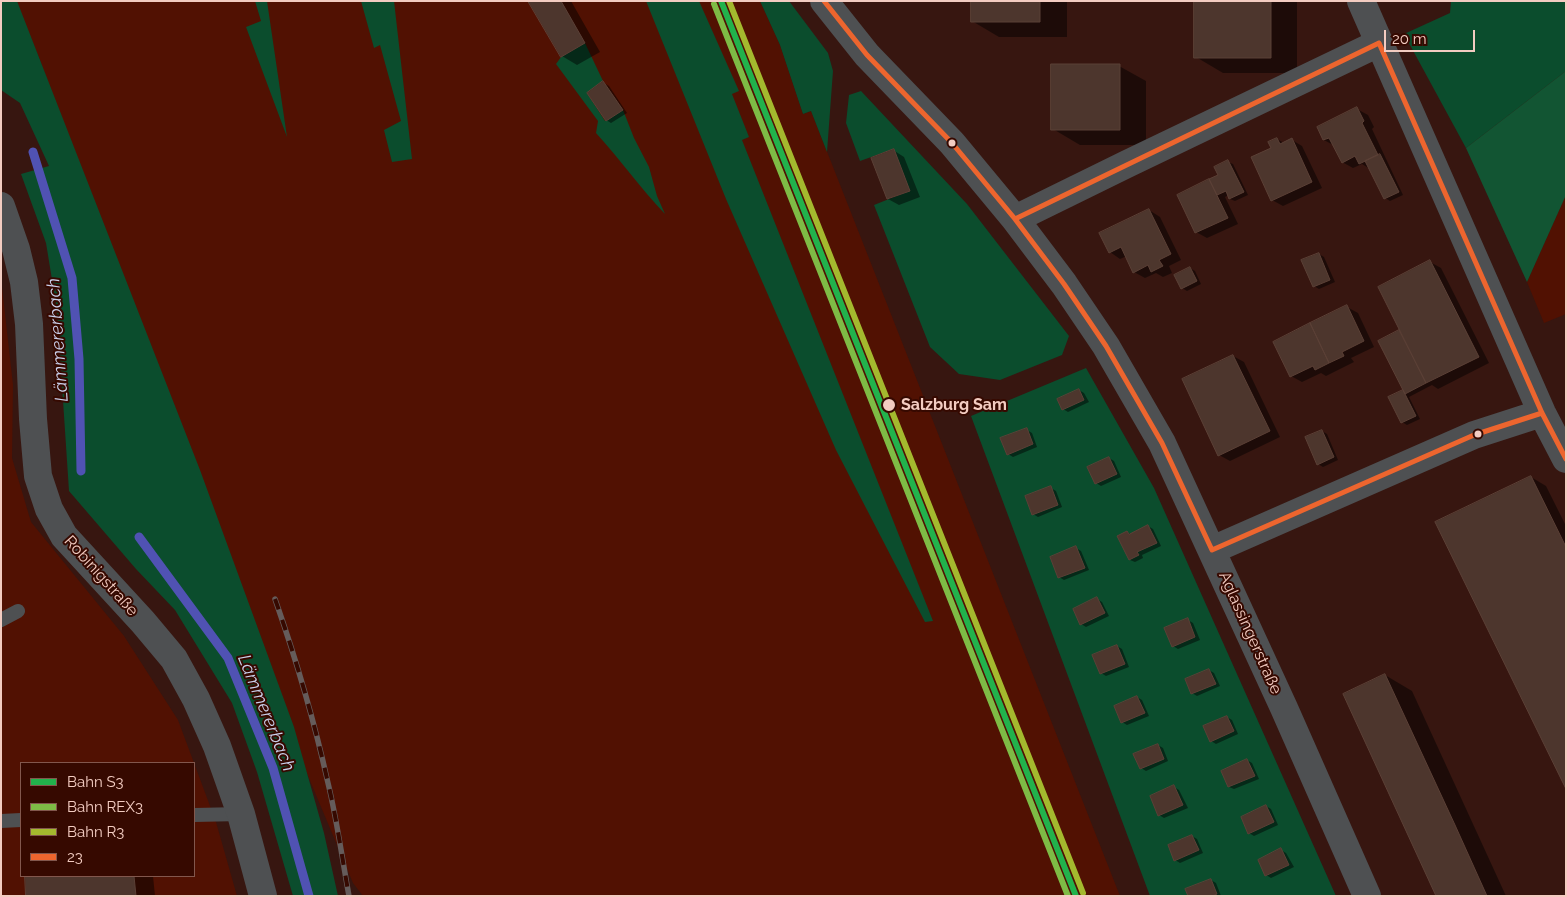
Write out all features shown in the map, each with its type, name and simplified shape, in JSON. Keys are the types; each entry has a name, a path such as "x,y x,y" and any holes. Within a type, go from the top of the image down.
{"street":[{"name":"Aglassingerstraße","path":"824,1 867,55 952,144 1015,219 1064,284 1106,346 1162,444 1212,550 1368,896"},
{"path":"1361,1 1542,413 1566,459"},
{"path":"1015,219 1379,43"},
{"name":"Robinigstraße","path":"1,206 16,249 24,282 30,324 33,419 38,476 49,509 64,536 143,622 174,659 196,699 217,746 241,814 263,896"},
{"path":"1212,550 1474,435 1542,413"}],"lane":[{"path":"1,620 18,611"},
{"path":"195,816 241,814"},
{"path":"1,821 20,820"}],"shaded area":[{"path":"15,1 760,1 780,45 803,114 811,111 1120,896 363,896 353,883 182,476 40,60"},
{"path":"1566,195 1566,314 1544,323 1527,282"},
{"path":"1,278 13,385 12,458 31,522 124,636 178,720 194,762 20,762 20,877 195,877 195,766 216,822 237,896 1,896"}],"green space":[{"path":"1,1 17,1 200,470 294,727 324,833 338,896 293,896 257,772 232,703 175,610 136,569 69,491 57,310 46,243 21,174 49,166 20,103 1,90"},
{"path":"255,1 267,1 287,137 246,27 261,21"},
{"path":"361,1 394,1 412,159 392,162 384,130 401,121 380,45 374,48"},
{"path":"646,1 699,1 739,91 732,94 749,137 742,140 933,621 925,622 836,450 726,199"},
{"path":"760,1 789,1 828,53 833,71 827,152 811,111 803,114 780,45"},
{"path":"1451,1 1566,1 1566,71 1466,148 1404,34 1450,13"},
{"path":"585,43 603,81 587,93 605,121 623,110 634,138 649,167 657,196 665,214 596,133 598,121 556,64 561,57"},
{"path":"1566,71 1566,195 1527,282 1466,148"},
{"path":"861,91 967,204 1069,336 1062,355 1000,380 959,374 930,347 874,205 909,191 894,149 860,161 846,123 849,95"},
{"path":"1086,368 1154,488 1336,896 1150,896 971,416"}],"building":[{"path":"528,1 561,1 585,43 561,57"},
{"path":"971,1 1040,1 1040,22 971,22"},
{"path":"1194,1 1271,1 1271,58 1194,58"},
{"path":"1051,64 1120,64 1120,130 1051,130"},
{"path":"603,81 623,110 606,121 587,93"},
{"path":"1357,107 1364,121 1362,123 1378,155 1359,164 1355,156 1342,163 1329,138 1323,140 1317,127"},
{"path":"1277,138 1280,144 1292,138 1312,182 1271,201 1251,157 1271,148 1268,142"},
{"path":"894,149 910,191 887,199 871,158"},
{"path":"1380,154 1399,192 1384,199 1365,161"},
{"path":"1228,160 1244,192 1229,199 1226,191 1217,195 1209,179 1218,175 1214,167"},
{"path":"1209,179 1228,218 1195,233 1177,195"},
{"path":"1149,209 1171,254 1159,260 1163,266 1151,272 1148,265 1133,273 1121,247 1109,253 1099,233"},
{"path":"1319,253 1330,280 1313,287 1301,260"},
{"path":"1430,260 1479,357 1426,383 1378,287"},
{"path":"1190,267 1197,281 1181,289 1174,275"},
{"path":"1347,305 1364,341 1342,352 1344,356 1329,363 1310,323"},
{"path":"1310,323 1329,363 1315,370 1313,366 1290,377 1273,342"},
{"path":"1399,330 1426,383 1405,394 1378,341"},
{"path":"1233,355 1270,431 1218,456 1182,379"},
{"path":"1079,389 1084,400 1062,410 1057,399"},
{"path":"1403,390 1416,416 1401,423 1388,397"},
{"path":"1027,428 1033,444 1007,455 1000,438"},
{"path":"1322,430 1334,457 1317,465 1305,437"},
{"path":"1109,457 1117,474 1095,484 1087,467"},
{"path":"1531,476 1566,547 1566,789 1435,522"},
{"path":"1051,486 1058,505 1032,515 1025,496"},
{"path":"1148,525 1157,543 1137,552 1139,555 1129,560 1117,536 1127,531 1129,534"},
{"path":"1076,546 1085,568 1058,578 1050,557"},
{"path":"1097,597 1105,613 1080,625 1073,609"},
{"path":"1188,618 1195,637 1172,647 1164,628"},
{"path":"1117,645 1125,664 1100,674 1092,655"},
{"path":"1209,669 1216,684 1191,694 1185,679"},
{"path":"1385,674 1487,896 1436,896 1343,694"},
{"path":"1137,696 1145,713 1121,723 1114,706"},
{"path":"1227,716 1234,731 1210,742 1203,726"},
{"path":"1158,744 1164,759 1140,769 1133,754"},
{"path":"1247,759 1255,776 1228,787 1221,771"},
{"path":"1174,785 1183,805 1158,816 1150,796"},
{"path":"1266,805 1274,822 1248,834 1241,817"},
{"path":"1192,835 1199,850 1174,861 1168,845"},
{"path":"1281,848 1289,865 1265,876 1258,860"},
{"path":"25,877 134,877 136,896 26,896"},
{"path":"1211,879 1217,894 1212,896 1188,896 1185,889"}],"waterway":[{"name":"Lämmererbach","path":"33,152 72,278 79,359 81,471"},
{"name":"Lämmererbach","path":"139,537 228,658 273,768 309,896"}],"railway":[{"path":"275,599 297,667 323,759 349,896"}],"rail line":[{"name":"S3","path":"721,1 1076,896"},
{"name":"R3","path":"729,1 1083,893"},
{"name":"REX3","path":"714,4 1068,896"}],"transit line":[{"name":"23","path":"824,1 867,55 952,143 1015,219 1064,284 1106,346 1162,443 1212,550"},
{"name":"23","path":"1379,43 1542,413 1566,459"},
{"name":"23","path":"1015,219 1379,43"},
{"name":"23","path":"1212,550 1474,435 1542,413"}],"place":[{"name":"Salzburg Sam","path":"889,405"}]}
